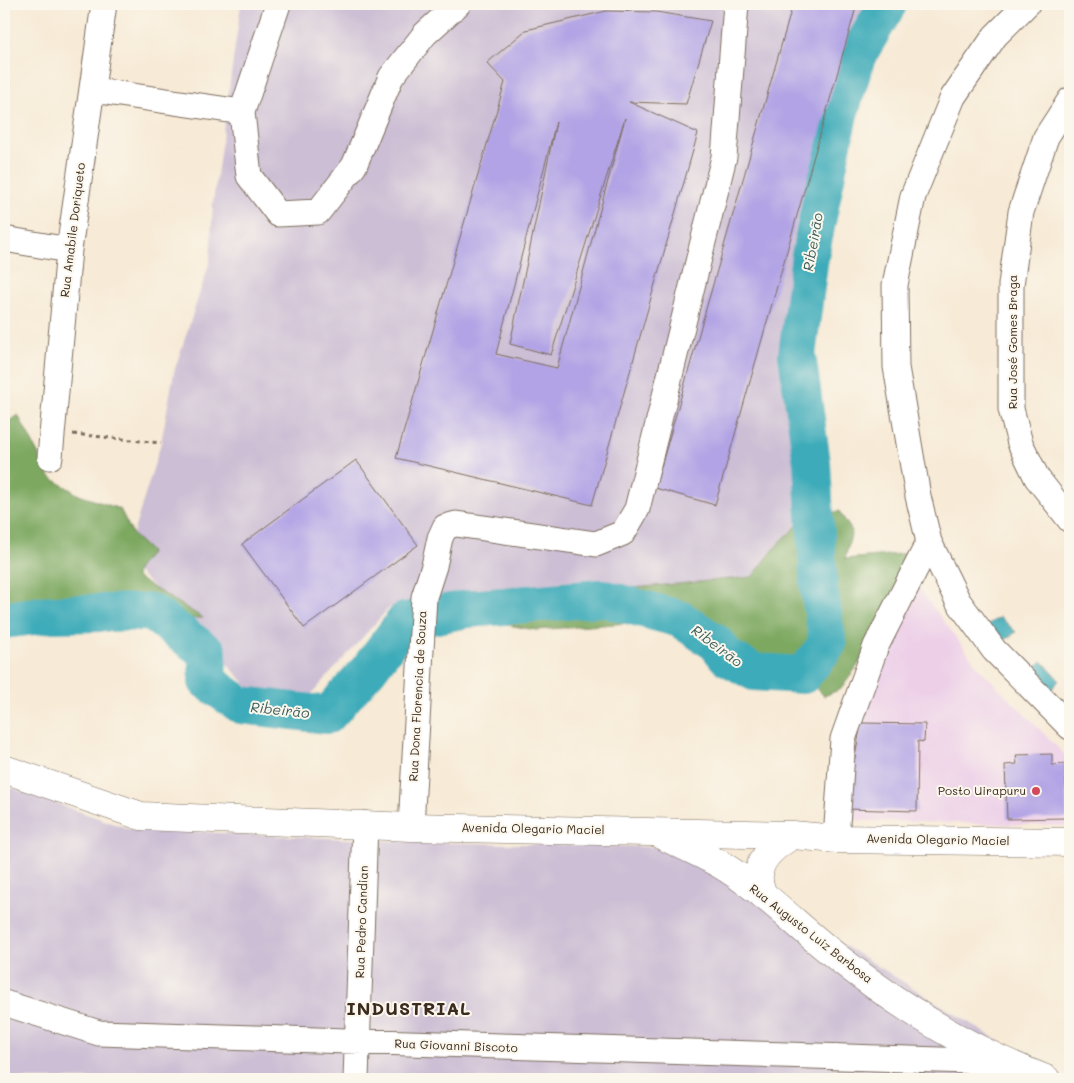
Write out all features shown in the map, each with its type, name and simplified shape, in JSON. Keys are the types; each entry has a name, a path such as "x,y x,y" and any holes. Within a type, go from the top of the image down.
{"main road":[{"name":"Avenida Olegario Maciel","path":"4,769 141,816 411,827 793,835 836,839 1070,842"},
{"name":"Rua Augusto Luiz Barbosa","path":"655,832 718,863 763,895 838,958 927,1021 1001,1062 1046,1079"},
{"path":"763,895 758,874 761,865 775,846 793,835"}],"street":[{"name":"Rua Amabile Doriqueto","path":"50,457 69,250 104,4"},
{"path":"278,4 242,112 249,176 278,214 318,212 354,166 391,77 424,34 458,4"},
{"name":"Rua Dona Florencia de Souza","path":"411,827 424,597 434,566 440,538 445,527 456,524 596,544 623,533 637,509 724,156 736,4"},
{"path":"1027,4 995,36 953,97 913,196 895,285 896,367 918,496 928,542 958,601 994,650 1070,727"},
{"path":"92,90 242,112"},
{"name":"Rua José Gomes Braga","path":"1070,100 1046,137 1021,212 1011,285 1011,409 1020,443 1037,478 1070,520"},
{"path":"4,239 69,250"},
{"path":"836,839 843,739 876,646 928,542"},
{"name":"Rua Pedro Candian","path":"356,1079 365,824"},
{"name":"Rua Giovanni Biscoto","path":"4,1003 99,1032 1001,1062"},
{"path":"913,1060 935,1041 936,1031 927,1021"}],"path":[{"path":"52,432 161,443"}],"shaded area":[{"path":"241,4 875,4 871,8 794,261 803,520 778,544 752,577 600,591 473,590 389,608 309,697 251,690 172,604 125,560 161,443 174,372 210,261 213,203"},
{"path":"915,583 979,668 1070,760 1070,826 843,820 864,706"},
{"path":"4,785 129,829 420,842 660,847 763,895 1029,1060 1009,1069 1006,1079 4,1079"}],"green space":[{"path":"18,415 50,477 79,495 120,509 133,535 151,552 137,570 136,577 203,618 4,623 4,424"},
{"path":"839,511 852,531 845,559 910,553 890,620 841,689 824,696 803,675 766,686 711,664 685,636 627,623 536,630 473,619 467,609 473,590 600,591 752,577 778,544 803,520"}],"water":[{"path":"1000,617 1016,632 1003,641 987,625"},
{"path":"1042,661 1059,680 1049,694 1030,672"}],"building":[{"path":"793,4 857,4 715,505 655,488"},
{"path":"606,11 656,12 711,21 686,104 629,102 698,133 592,505 396,458 505,82 487,63 526,30","holes":["625,118 557,368 496,354 556,122 510,344 551,355"]},
{"path":"356,460 418,545 304,628 242,544"},
{"path":"861,723 925,724 924,742 918,741 917,811 846,809"},
{"name":"Posto Uirapuru","path":"1052,754 1052,765 1065,764 1067,818 1007,819 1005,765 1017,764 1016,755"}],"waterway":[{"name":"Ribeirão","path":"4,620 50,614 151,612 208,653 207,681 241,705 328,715 368,670 405,621 467,609 602,598 680,619 716,643 727,657 754,672 803,675 828,643 819,589 812,463 797,355 810,256 839,114 857,56 888,4"}],"place":[{"name":"Posto Uirapuru","path":"1036,791"}],"district":[{"name":"INDUSTRIAL","path":"409,1009"}]}
